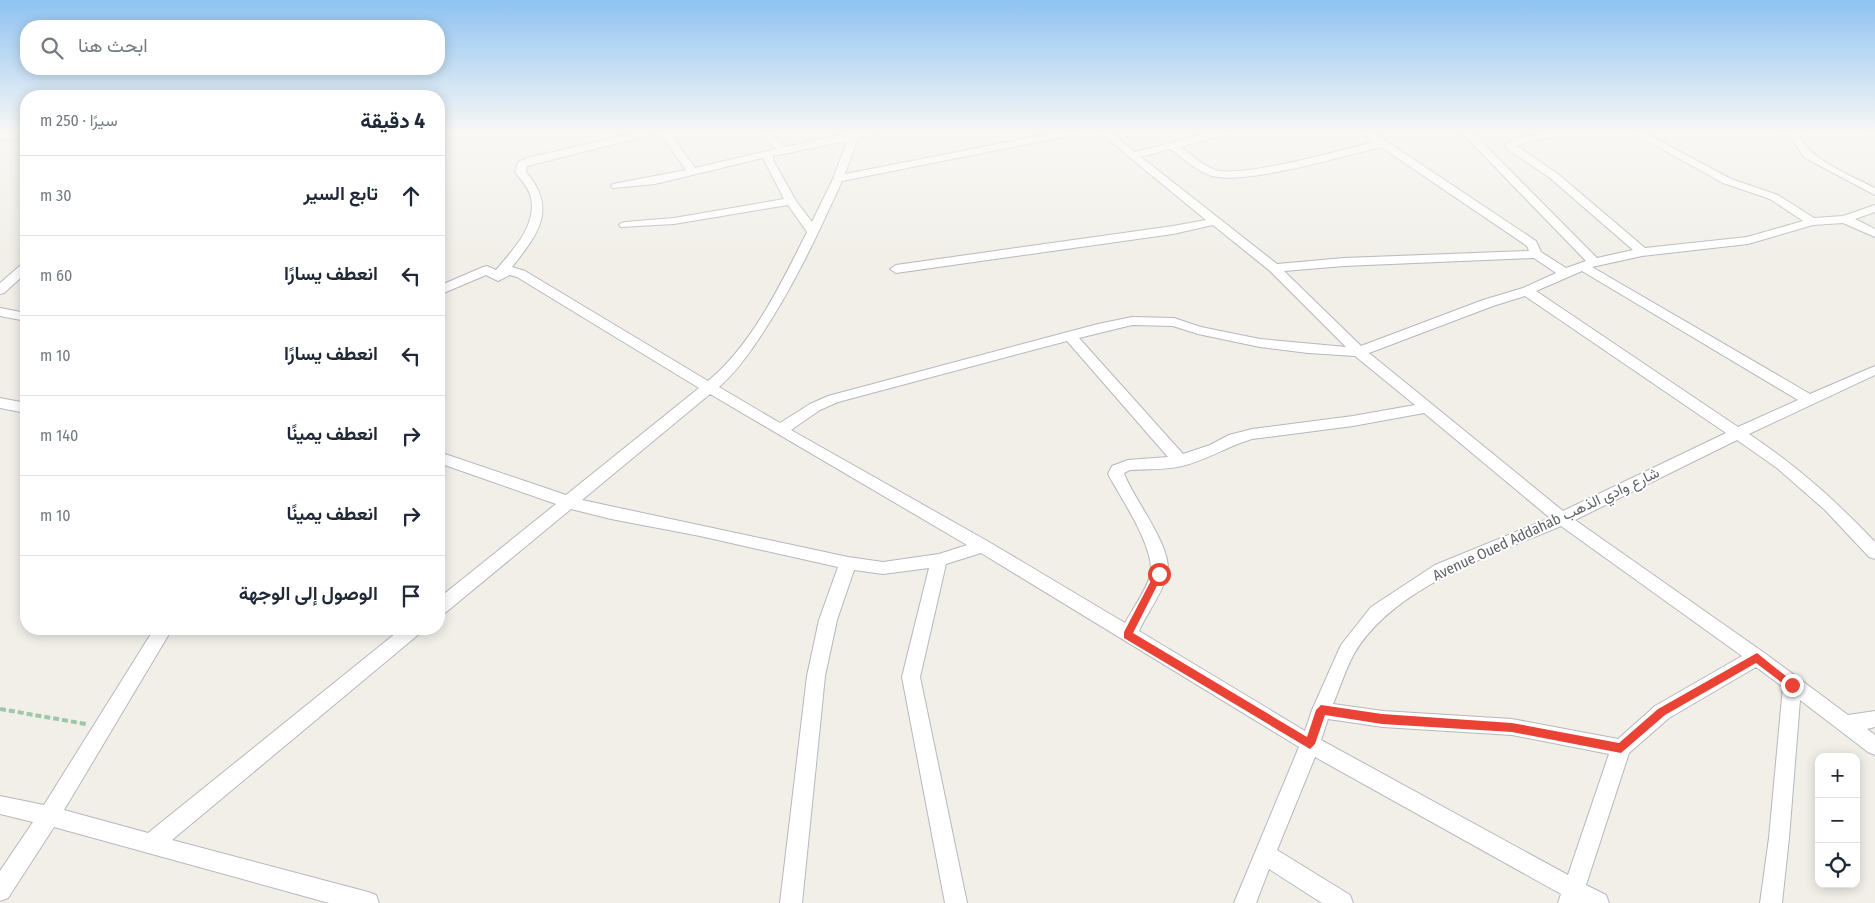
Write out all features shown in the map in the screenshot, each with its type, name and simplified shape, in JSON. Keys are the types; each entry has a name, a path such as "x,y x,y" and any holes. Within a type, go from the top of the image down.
{"street":[{"path":"498,277 518,252 532,228 539,206 536,192 530,181 523,175"},
{"path":"617,186 643,184 681,175"},
{"path":"776,175 791,201 813,232"},
{"path":"445,603 730,370 761,326 791,277 839,175"},
{"path":"838,178 853,175"},
{"path":"1161,175 1274,268 1359,352 1562,519 1757,657 1875,746"},
{"path":"1430,175 1532,244 1536,254 1565,273"},
{"path":"1507,175 1589,265 1809,400"},
{"path":"1553,175 1642,252"},
{"path":"1716,175 1727,181 1760,190 1812,222"},
{"path":"1844,175 1875,192"},
{"path":"625,225 674,221 791,201"},
{"path":"780,430 816,407 833,399 1132,321 1174,322 1260,343 1308,349 1359,352 1488,303 1527,292 1565,273 1589,265 1642,252 1748,240 1812,222 1845,219 1875,208"},
{"path":"1845,219 1875,233"},
{"path":"896,269 1173,230 1217,221"},
{"path":"1274,268 1344,262 1536,254"},
{"path":"445,288 487,270 498,277"},
{"path":"498,277 509,270 521,274 780,430 983,546 1310,744 1571,896 1598,903"},
{"path":"0,290 20,272"},
{"path":"1527,292 1739,433 1782,464 1817,494 1875,552"},
{"path":"0,312 20,316"},
{"path":"1070,336 1180,462"},
{"name":"Avenue Oued Addahab شارع وادي الذهب","path":"1246,903 1264,854 1310,744 1321,710 1347,650 1377,612 1440,570 1562,519 1739,433 1875,370"},
{"path":"0,403 20,407"},
{"path":"1128,635 1159,574 1158,562 1146,532 1118,478 1117,470 1128,465 1180,462 1215,449 1234,439 1252,434 1353,421 1426,408"},
{"path":"445,459 568,502 611,513 883,568 939,560 983,546"},
{"path":"939,560 911,678 956,903"},
{"path":"791,903 816,676 828,620 848,562"},
{"path":"0,890 49,816 159,635"},
{"path":"151,844 407,635"},
{"path":"1571,896 1621,748 1662,712 1757,657"},
{"path":"1771,903 1779,838 1792,685"},
{"path":"1321,710 1382,719 1512,727 1621,748"},
{"path":"1845,724 1875,719"},
{"path":"0,805 49,816 368,903"},
{"path":"1264,854 1342,903"}],"path":[{"path":"0,709 104,727"}],"route":[{"path":"1159,574 1128,635 1310,744 1321,710 1382,719 1512,727 1621,748 1662,712 1757,657 1792,685"}]}
